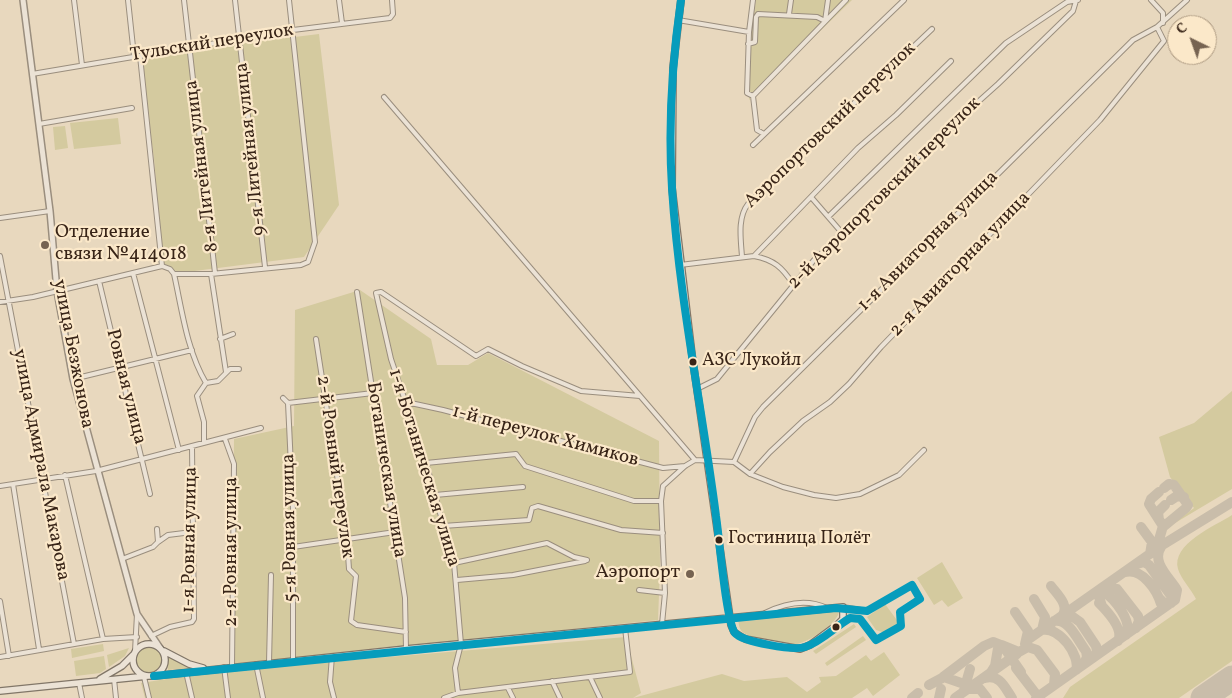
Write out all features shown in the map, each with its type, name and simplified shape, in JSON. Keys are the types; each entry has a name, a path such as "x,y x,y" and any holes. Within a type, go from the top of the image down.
{"main road":[{"path":"0,691 332,656 625,627 662,624 730,617 761,614 843,607 843,619 838,626 810,645 796,649 740,637 732,629 730,617 709,462 680,265 672,188 673,68 681,0"},
{"path":"94,682 116,670 143,644 150,644 160,648 189,664 212,669"},
{"path":"149,676 164,667 165,661 160,648"},
{"path":"135,652 133,665 136,671 149,676"}],"street":[{"name":"улица Безжонова","path":"23,0 50,211 57,291 73,378 96,471 137,614 160,648"},
{"path":"74,0 82,65"},
{"path":"128,0 134,56"},
{"name":"8-я Литейная улица","path":"184,0 213,274"},
{"name":"9-я Литейная улица","path":"235,0 265,267"},
{"path":"174,274 213,274 265,267 301,265 308,262 315,242 289,0"},
{"path":"339,0 342,23"},
{"name":"Тульский переулок","path":"32,74 134,56 240,41 293,30 392,16 392,0"},
{"path":"753,0 748,44 747,93 753,96"},
{"path":"789,14 791,0"},
{"path":"825,21 828,0"},
{"path":"764,134 757,130 754,122 753,96 846,0"},
{"path":"753,145 904,0"},
{"path":"829,216 1006,43 1067,2 1077,0"},
{"name":"2-й Аэропортовский переулок","path":"697,389 717,379 757,333 793,284 814,260 843,234 930,145 998,84 1073,11 1077,0"},
{"path":"1151,0 1163,13 1163,22"},
{"name":"1-я Авиаторная улица","path":"734,462 755,417 763,407 1133,40 1157,27 1187,0"},
{"path":"748,44 755,42 756,17 758,14 789,14 817,17 825,21"},
{"path":"678,20 749,32"},
{"name":"2-я Авиаторная улица","path":"750,474 803,420 830,402 849,384 882,347 1100,120 1164,41 1157,27"},
{"name":"Аэропортовский переулок","path":"742,257 742,211 932,29"},
{"path":"140,56 162,266"},
{"path":"754,256 858,148 896,115 951,61"},
{"path":"384,97 695,460"},
{"path":"39,124 132,108"},
{"path":"811,197 843,234"},
{"path":"0,218 50,211"},
{"name":"улица Адмирала Макарова","path":"0,256 74,644"},
{"path":"680,265 754,256 770,259 782,268 793,284"},
{"path":"0,302 57,291 162,266 170,269 174,274 192,350 199,372 206,383"},
{"name":"1-я Ровная улица","path":"133,273 179,450"},
{"path":"213,274 220,339 226,372"},
{"name":"Ровная улица","path":"99,281 150,494"},
{"name":"Ботаническая улица","path":"357,292 405,598 406,649"},
{"name":"1-я Ботаническая улица","path":"458,693 455,668 461,644 457,580 454,563 426,463 391,359 376,293 381,292 476,356 488,349 581,392 640,396"},
{"path":"220,339 233,334"},
{"name":"2-й Ровный переулок","path":"316,339 347,540 349,569 356,576 351,621 357,625 406,632"},
{"path":"73,378 192,350"},
{"path":"204,444 203,420 197,396 206,383 221,379 226,372 239,369"},
{"path":"283,398 288,403 373,392"},
{"name":"1-й переулок Химиков","path":"406,402 663,468 685,466"},
{"name":"5-я Ровная улица","path":"288,403 293,547 293,660"},
{"path":"0,486 96,471 225,439 261,428"},
{"name":"2-я Ровная улица","path":"225,439 234,464 232,667"},
{"name":"1-я Ровная улица","path":"151,636 170,627 193,620 192,447"},
{"path":"662,624 665,593 661,501 663,486 685,466 695,460 734,462 750,474 814,495 836,498 860,494 899,475 924,450"},
{"path":"426,463 516,454 524,466 634,501 661,501"},
{"path":"65,475 103,639"},
{"path":"13,484 40,649"},
{"path":"435,496 523,487"},
{"path":"443,526 529,520 532,508 538,506 621,530 663,533"},
{"path":"157,529 158,542"},
{"path":"122,559 153,547 168,535 192,532"},
{"path":"293,547 395,532"},
{"path":"454,563 547,543 574,557 587,560 513,574 457,580"},
{"path":"268,663 271,575"},
{"path":"838,626 856,617 860,619 876,640 901,626 900,612 920,599 912,585 867,612 843,607"},
{"path":"639,590 665,593"},
{"path":"0,601 9,656"},
{"path":"135,652 137,614"},
{"path":"444,698 458,693 630,672 625,627"},
{"path":"0,658 40,649 103,639 137,637"},
{"path":"332,656 330,682 334,698"},
{"path":"256,664 264,698"},
{"path":"224,668 228,698"},
{"path":"186,672 192,698"},
{"path":"149,676 149,698"},
{"path":"590,677 600,698"},
{"path":"114,679 116,698"},
{"path":"552,682 560,698"},
{"path":"79,683 82,698"},
{"path":"508,688 513,698"},
{"path":"470,692 473,698"}],"shaded area":[{"path":"756,0 852,0 749,100 751,33"},
{"path":"319,34 339,205 304,257 179,273 163,263 154,159 140,56"},
{"path":"118,118 121,144 74,149 70,123"},
{"path":"65,126 68,148 55,150 53,127"},
{"path":"360,290 431,339 437,365 468,365 488,353 659,441 660,569 658,620 232,665 234,439 294,426 295,310"},
{"path":"1232,391 1232,489 1170,526 1194,508 1170,477 1159,437 1194,423"},
{"path":"1232,515 1232,661 1179,698 1063,698 1070,687 1196,599 1178,569 1178,560 1181,552 1196,537"},
{"path":"942,562 963,598 948,607 942,600 934,605 917,578"},
{"path":"885,604 899,623 885,633 876,630 867,617"},
{"path":"835,609 839,611 838,616 829,626 815,636 797,644 770,641 747,635 740,629 738,619"},
{"path":"854,624 856,627 816,654 813,651"},
{"path":"863,636 866,640 827,666 825,663"},
{"path":"626,637 641,693 633,698 145,698 141,683 211,672"},
{"path":"103,644 104,651 72,658 71,649"},
{"path":"149,647 158,651 162,660 158,669 149,673 140,669 136,660 140,651"},
{"path":"129,648 125,656 109,667 107,655"},
{"path":"884,652 900,675 873,696 867,688 852,698 633,698 722,674 744,681 787,677 807,692 821,682 819,677 836,676 866,655 871,661"},
{"path":"104,656 106,669 100,673 76,676 74,661"},
{"path":"168,657 193,667 193,668 168,670"}],"taxiway":[{"path":"1163,527 1188,505 1174,485 1169,484 1164,488"},
{"path":"1156,550 1163,526 1149,504 1151,499 1159,492"},
{"path":"1171,500 1177,496 1184,497"},
{"path":"1026,641 1164,544 1232,502"},
{"path":"1159,520 1158,512 1165,505"},
{"path":"1141,527 1152,542 1150,554"},
{"path":"1036,698 1175,600 1177,590 1162,569 1158,558 1161,547"},
{"path":"1137,564 1144,562 1149,565 1172,597 1171,603 1164,603 1160,599"},
{"path":"1126,572 1138,573 1148,581 1161,604"},
{"path":"1051,586 1064,604 1065,608 1062,616"},
{"path":"1102,606 1099,597 1103,587 1117,589 1138,616 1139,621 1136,628"},
{"path":"1096,592 1104,592 1118,605 1127,624 1128,630 1126,635"},
{"path":"1034,599 1045,617 1042,630"},
{"path":"1099,603 1117,626 1119,631 1118,641"},
{"path":"1015,612 1028,631 1025,644"},
{"path":"1062,616 1073,617 1080,622 1096,646 1097,651 1094,657"},
{"path":"1054,621 1064,623 1076,636 1086,651 1087,657 1084,664"},
{"path":"1042,630 1049,630 1062,637 1075,657 1076,670"},
{"path":"943,677 984,646 993,642 1003,646 1021,672"},
{"path":"1002,645 1019,652 1028,647 1037,650 1055,674 1054,685"},
{"path":"990,674 995,666 998,648"},
{"path":"955,698 1017,654"},
{"path":"1016,668 1039,698"},
{"path":"964,690 970,669"},
{"path":"929,685 944,677 967,685 977,684"},
{"path":"985,678 990,677 998,680 1012,698"},
{"path":"939,698 941,689"},
{"path":"969,689 980,689 987,698"},
{"path":"912,698 918,693"}],"runway":[{"path":"1203,698 1232,678"}],"transit line":[{"path":"154,676 836,608 867,611 912,585 920,599 900,612 901,626 876,640 860,619 850,618 817,642 799,648 769,645 748,640 735,633 732,626 729,613 726,596 685,311 675,229 671,164 671,117 673,70 681,0"}],"place":[{"name":"Отделение связи №414018","path":"45,245"},
{"name":"АЗС Лукойл","path":"693,362"},
{"name":"Гостиница Полёт","path":"719,540"},
{"name":"Аэропорт","path":"690,574"}]}
